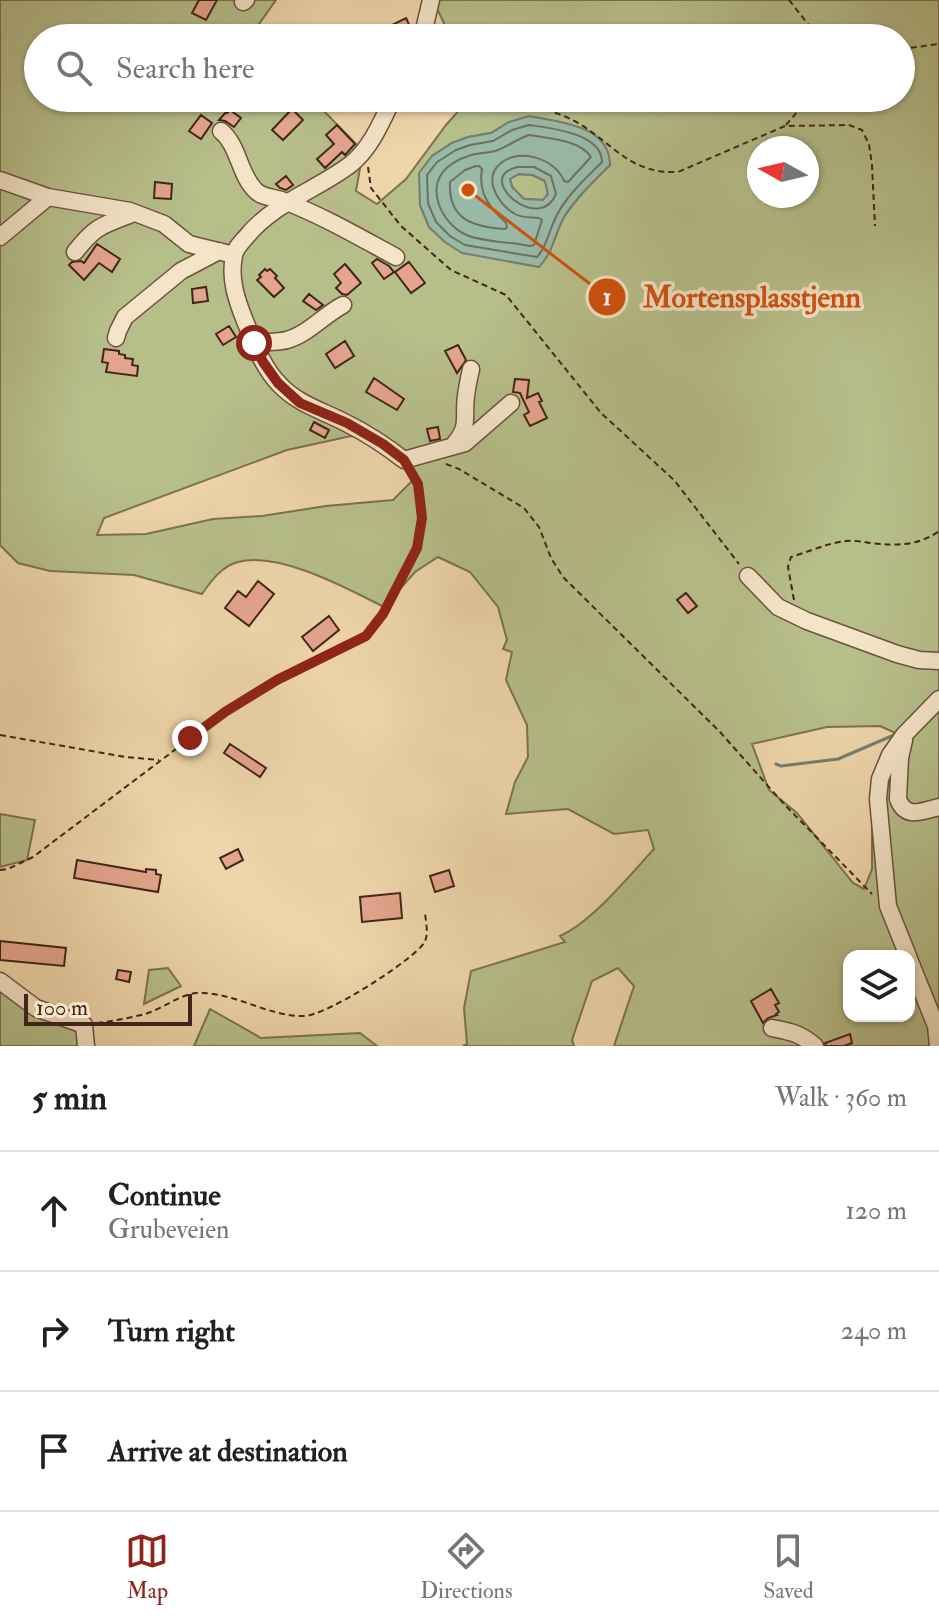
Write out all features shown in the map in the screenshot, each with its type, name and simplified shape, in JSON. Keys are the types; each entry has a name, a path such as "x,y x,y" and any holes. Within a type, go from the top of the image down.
{"street":[{"path":"425,24 431,0"},
{"path":"116,338 125,317 181,271 237,248 255,226 286,202 351,164 366,150 386,112"},
{"path":"221,131 233,145 250,184 260,195 323,217 396,257"},
{"path":"0,180 48,197 130,211 164,224 189,244 226,253"},
{"path":"0,237 48,197"},
{"path":"75,252 90,233 129,215 130,211"},
{"path":"226,253 236,298 263,362 278,383 300,403 347,423 404,460 465,443 511,403"},
{"path":"254,343 290,339 302,334 343,305"},
{"path":"452,447 465,426 465,398 471,369"},
{"path":"748,576 778,607 807,621 897,654 939,661"},
{"path":"905,950 888,906 878,799 880,779 890,755 904,735 939,699"},
{"path":"904,735 900,758 900,805 909,812 939,807"},
{"path":"915,974 936,1026 938,1046"},
{"path":"0,981 36,1008 84,1025 86,1046"},
{"path":"772,1028 805,1037 815,1046"}],"path":[{"path":"789,0 808,24"},
{"path":"915,47 939,44"},
{"path":"555,112 578,122 632,163 665,173 678,172 785,126 849,125 862,130 869,144 875,226"},
{"path":"785,126 797,112"},
{"path":"366,150 371,188 401,226 451,270 506,295 601,413 674,480 748,576"},
{"path":"0,870 33,857 225,712 277,680 366,636 383,614 417,548 422,518 418,484 404,460"},
{"path":"447,464 524,508 539,527 551,558 563,577 720,732 865,889 888,906"},
{"path":"790,613 794,594 788,567 791,557 850,540 904,545 919,542 939,531"},
{"path":"0,735 160,761"},
{"path":"84,1025 145,1014 197,993 225,997 293,1016 320,1013 354,995 417,950 427,936 425,913"}],"green space":[{"path":"0,0 276,0 259,24 24,24 24,112 325,112 363,151 356,191 377,204 406,179 458,112 915,112 915,24 444,24 433,0 939,0 939,1046 614,1046 634,986 618,968 592,981 572,1040 574,1046 463,1046 467,1044 464,1008 471,971 565,942 560,936 597,909 654,849 648,830 614,834 568,809 506,814 515,782 528,757 527,725 506,680 512,652 503,649 507,640 498,607 470,572 438,557 415,572 384,607 313,574 255,560 227,567 202,594 134,575 50,571 18,563 0,545","holes":["509,122 610,165 569,210 538,267 445,242 429,227 420,205 432,156 452,143 491,133","351,436 384,441 416,477 393,500 213,519 146,534 97,535 104,518 287,450","880,726 902,736 872,809 872,869 864,889 853,883 797,813 769,790 752,744 827,727"]},
{"path":"519,174 532,175 545,181 548,194 543,200 524,199 512,187 510,178"},
{"path":"0,814 35,820 27,860 0,867"},
{"path":"168,968 181,986 144,1004 149,970"},
{"path":"0,988 83,1021 83,1046 0,1046"},
{"path":"210,1009 261,1038 360,1033 377,1046 194,1046"}],"water":[{"path":"529,116 568,124 602,141 608,152 610,165 569,210 539,267 462,253 429,227 420,205 419,173 432,156 452,143 491,133 509,122","holes":["519,174 533,175 545,181 548,194 543,200 524,199 512,187 510,179"]}],"building":[{"path":"199,0 217,0 206,20 192,13"},
{"path":"406,18 409,24 394,24"},
{"path":"233,112 241,118 234,127 219,120"},
{"path":"289,112 295,112 303,120 283,140 272,130"},
{"path":"201,115 212,123 201,139 189,131"},
{"path":"337,125 355,144 325,168 317,159 334,144 326,135"},
{"path":"286,176 293,185 286,190 276,184"},
{"path":"155,182 172,184 171,199 154,198"},
{"path":"97,244 120,259 112,272 99,263 84,280 69,265 72,262 84,263"},
{"path":"377,259 394,272 384,279 372,263"},
{"path":"409,262 425,283 411,293 395,272"},
{"path":"345,264 361,283 347,295 336,288 341,283 334,274"},
{"path":"265,269 270,269 277,276 275,278 284,288 274,297 257,280"},
{"path":"206,287 208,301 193,303 192,289"},
{"path":"309,294 323,305 316,310 303,301"},
{"path":"229,326 236,337 223,345 216,334"},
{"path":"345,341 354,356 335,368 326,354"},
{"path":"458,345 466,360 457,373 445,351"},
{"path":"104,349 119,351 125,358 133,359 132,365 138,366 137,376 106,372 108,363 102,362"},
{"path":"374,378 404,399 397,410 366,392"},
{"path":"515,379 529,380 527,398 538,393 547,418 530,426 524,415 529,412 520,393 513,392"},
{"path":"314,422 329,430 325,438 310,430"},
{"path":"438,427 440,439 430,441 427,429"},
{"path":"258,581 274,594 249,626 225,608 238,591 246,597"},
{"path":"686,593 697,606 688,613 677,600"},
{"path":"329,616 339,630 313,651 302,637"},
{"path":"230,744 266,768 260,777 224,753"},
{"path":"238,849 243,860 226,869 220,858"},
{"path":"77,860 146,872 146,869 156,870 156,874 161,875 158,892 74,878"},
{"path":"449,870 454,886 435,892 430,876"},
{"path":"400,893 402,918 362,922 360,897"},
{"path":"0,941 66,948 64,966 0,960"},
{"path":"118,970 131,972 129,982 116,979"},
{"path":"771,989 779,1003 775,1005 779,1012 763,1023 751,1001"},
{"path":"850,1034 852,1043 826,1046 825,1043"}],"waterway":[{"path":"776,764 838,759 894,735"}],"place":[{"name":"Mortensplasstjenn","path":"468,190"}],"route":[{"path":"190,738 277,680 366,636 383,614 417,548 422,518 418,484 404,460 347,423 300,403 278,383 254,343"}]}
